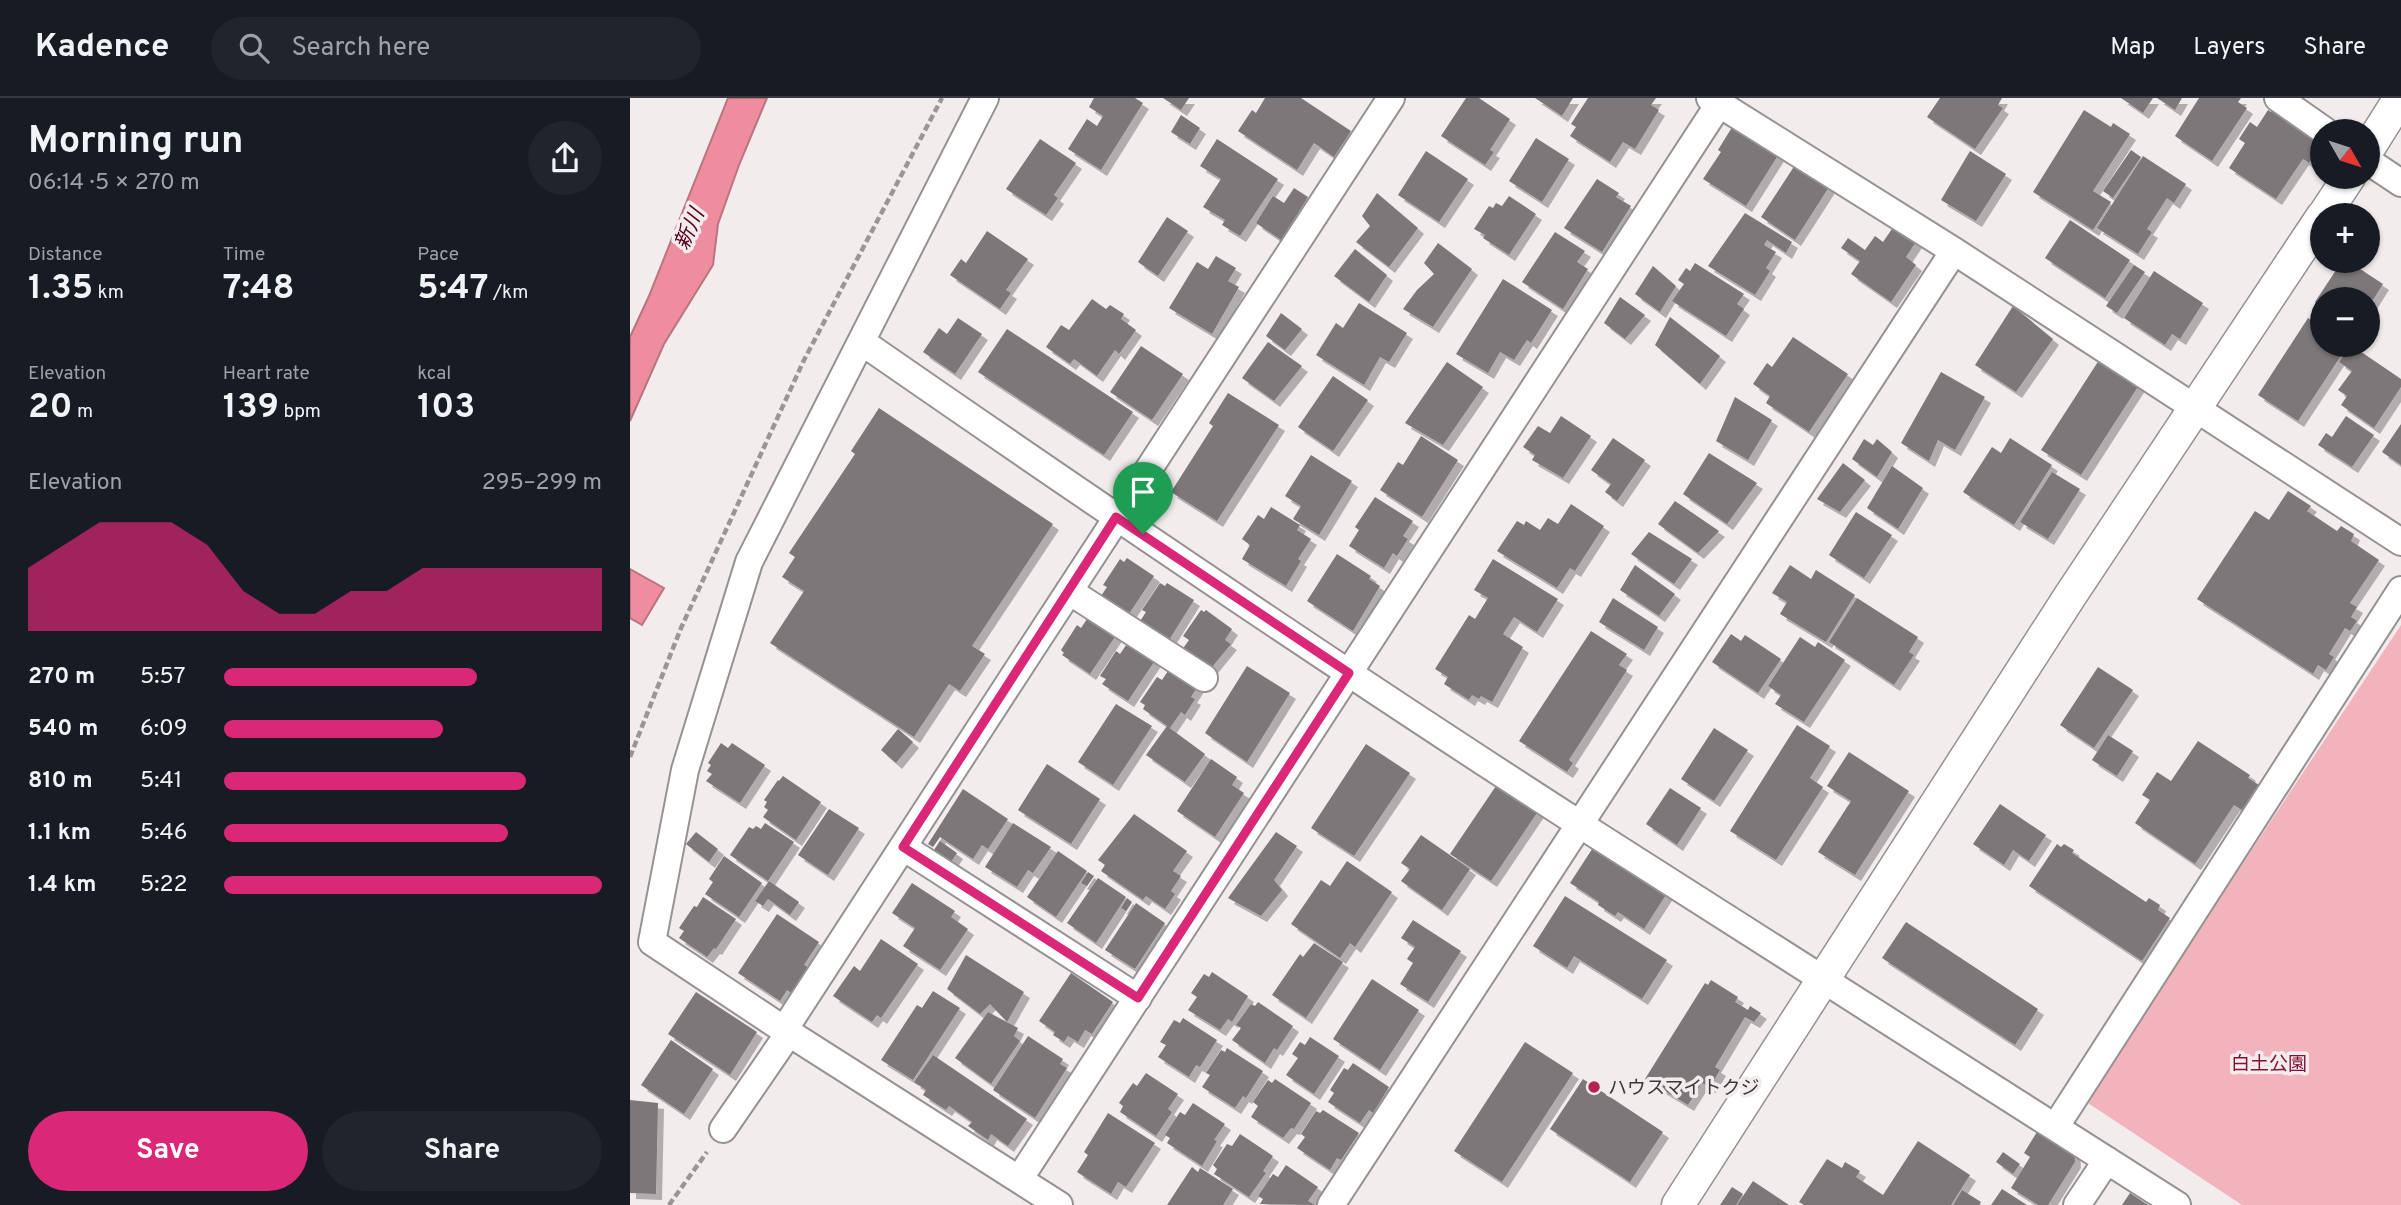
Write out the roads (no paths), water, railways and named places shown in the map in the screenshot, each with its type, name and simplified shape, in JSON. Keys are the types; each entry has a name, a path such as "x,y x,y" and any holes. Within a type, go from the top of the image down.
{"street":[{"path":"985,98 749,562 685,770 652,942 787,1032 1059,1205"},
{"path":"723,1129 1116,517 1391,98"},
{"path":"2278,98 2310,120"},
{"path":"1020,1178 1349,673 1715,101 1954,251 2401,542"},
{"path":"2380,130 2398,101"},
{"path":"2380,169 2401,183"},
{"path":"1678,1205 2062,607 2310,235"},
{"path":"1331,1205 1954,251"},
{"path":"862,342 1349,673 1581,825 2177,1205"},
{"path":"2056,1126 2401,590"},
{"path":"1069,592 1204,678"},
{"path":"903,847 1138,998"},
{"path":"2077,1205 2107,1160"}],"water":[{"name":"新川","path":"728,98 767,98 718,224 713,265 664,344 630,421 630,337"},
{"path":"630,569 664,588 642,625 630,618"}],"place":[{"name":"ハウスマイトクジ","path":"1594,1087"}],"park label":[{"name":"白土公園","path":"2269,1063"}]}
